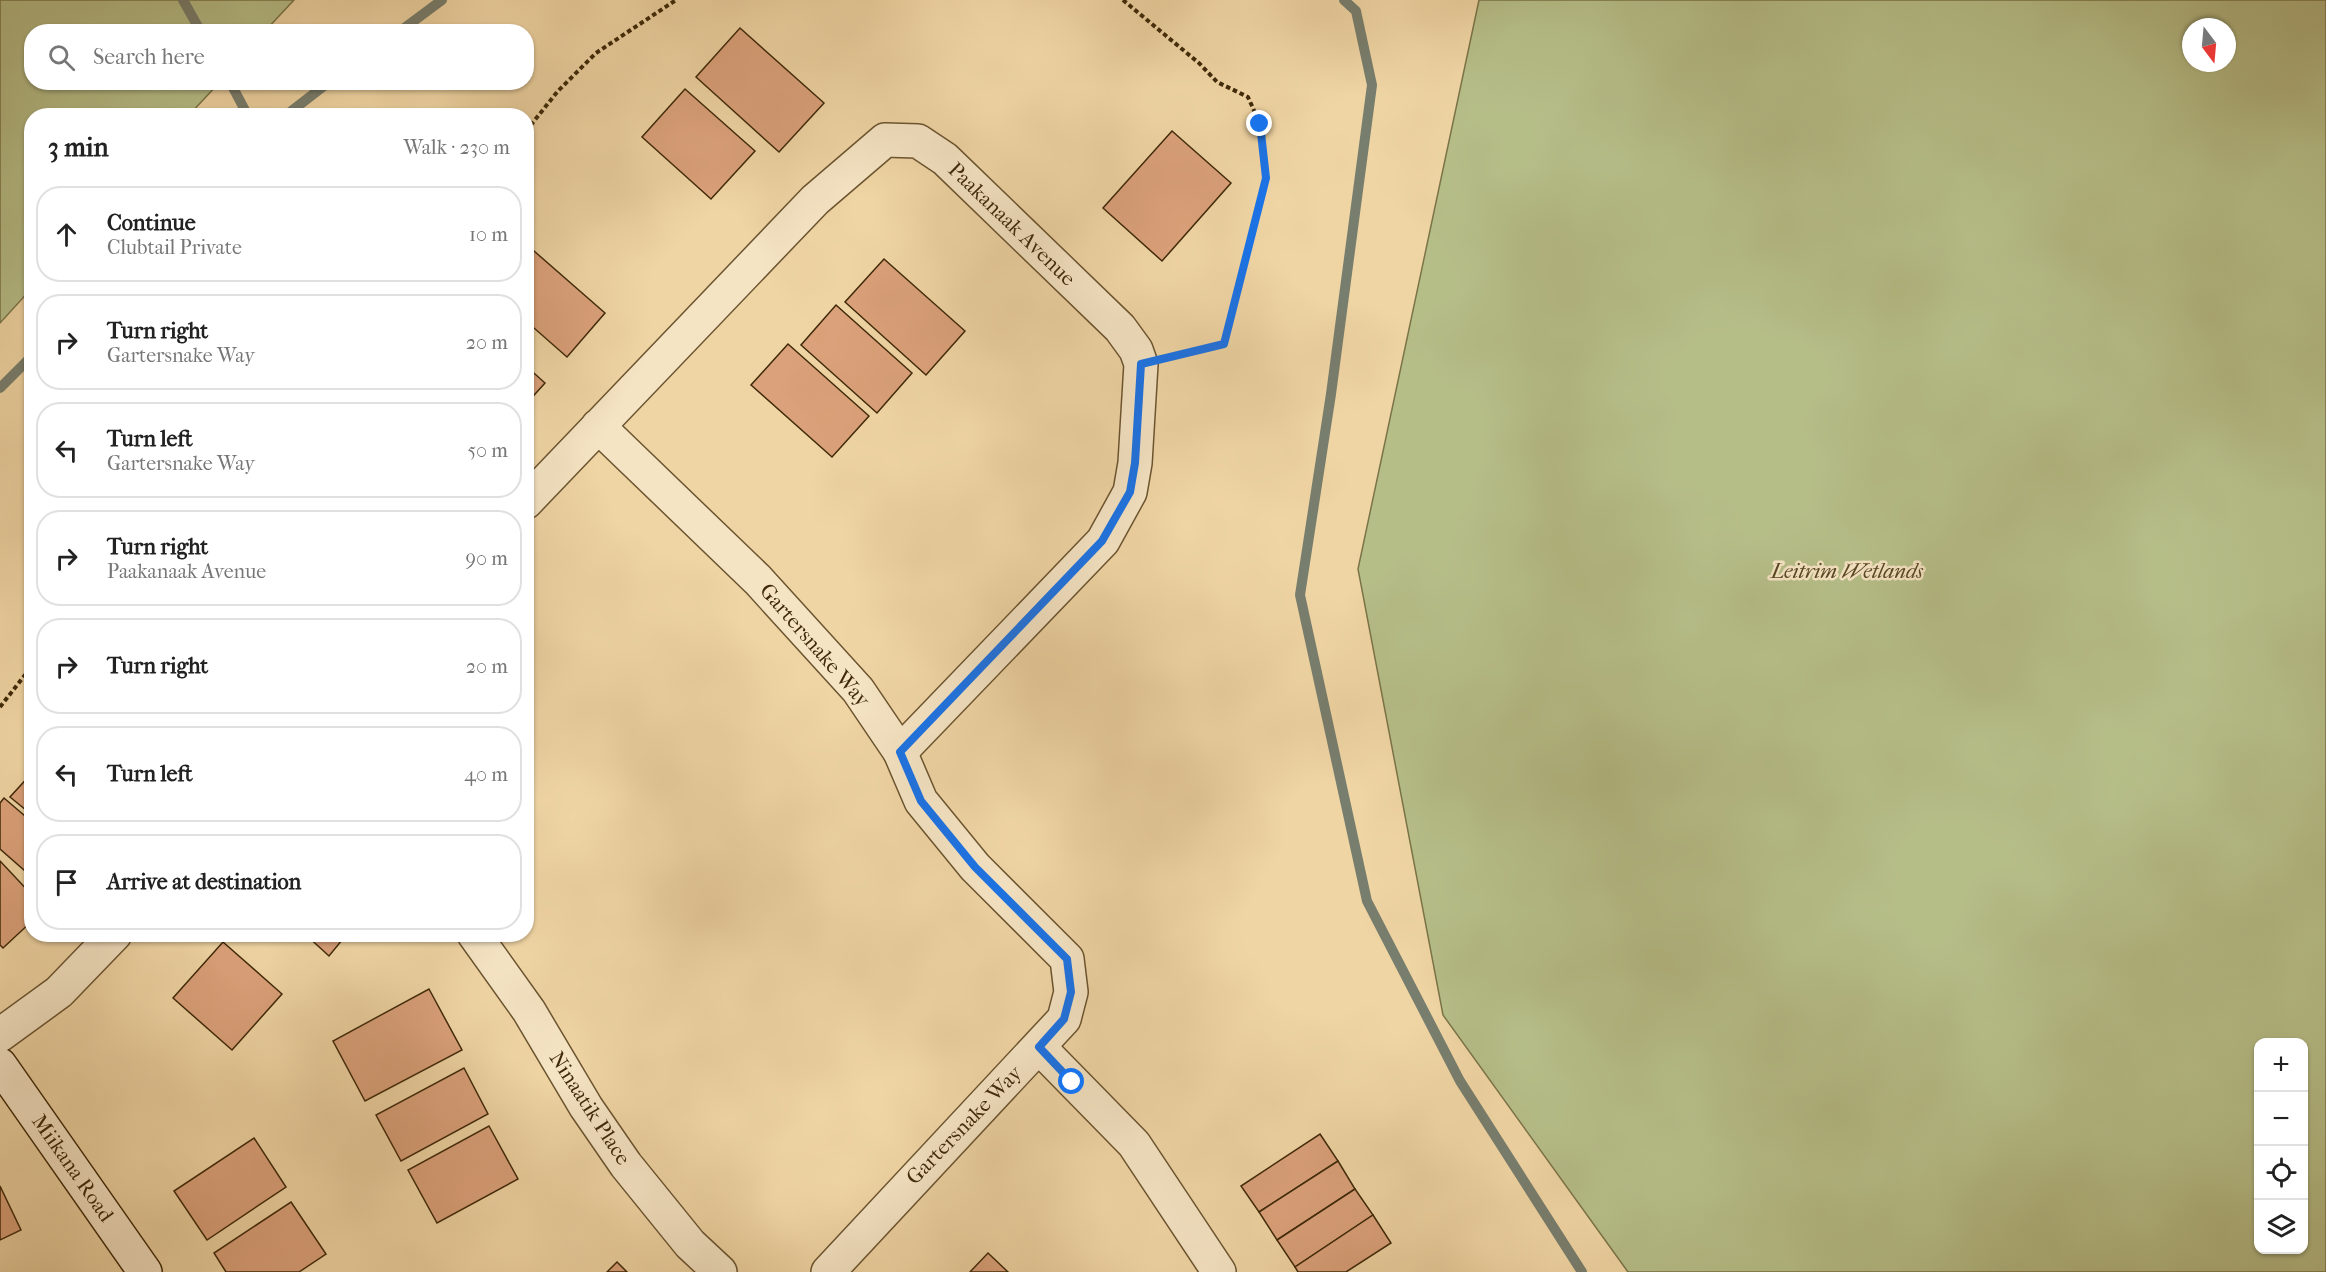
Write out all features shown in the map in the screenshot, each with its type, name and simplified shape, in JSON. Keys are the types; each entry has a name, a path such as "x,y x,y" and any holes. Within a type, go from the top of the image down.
{"street":[{"name":"Paakanaak Avenue","path":"534,494 814,200 885,140 918,141 945,159 1120,328 1136,350 1141,364"},
{"path":"900,752 1102,541 1130,492 1135,463 1141,364"},
{"name":"Gartersnake Way","path":"598,426 758,580 858,690 900,752 921,801 975,867 1067,959 1071,992 1064,1019 828,1272"},
{"path":"0,1035 59,992 107,942"},
{"name":"Ninaatik Place","path":"480,942 529,1011 586,1107 626,1165 690,1244 720,1272"},
{"path":"1039,1047 1134,1144 1219,1272"},
{"name":"Miikana Road","path":"0,1065 145,1272"}],"path":[{"path":"534,121 558,91 596,53 676,0"},
{"path":"1123,0 1200,64 1217,82 1248,97 1260,124 1266,178 1224,344 1141,364"},
{"path":"0,707 24,676"}],"green space":[{"path":"0,0 294,0 272,24 24,24 24,90 212,90 196,108 24,108 24,297 0,323"},
{"name":"Leitrim Wetlands","path":"1479,0 2326,0 2326,1272 1628,1272 1443,1015 1358,569"}],"building":[{"path":"740,28 824,103 779,152 696,77"},
{"path":"685,89 755,151 711,199 642,137"},
{"path":"1172,131 1231,183 1162,261 1103,208"},
{"path":"534,251 605,313 567,357 534,328"},
{"path":"884,259 965,331 926,375 845,302"},
{"path":"836,305 912,373 877,413 801,345"},
{"path":"788,344 869,416 832,457 751,385"},
{"path":"534,373 545,383 534,395"},
{"path":"24,782 24,808 10,797"},
{"path":"4,798 24,815 24,870 0,849 0,803"},
{"path":"0,861 24,886 24,928 3,948 0,945"},
{"path":"223,942 282,994 232,1050 173,998"},
{"path":"314,942 340,942 329,956"},
{"path":"429,989 462,1050 365,1101 333,1041"},
{"path":"464,1068 488,1114 401,1161 376,1115"},
{"path":"489,1126 518,1179 437,1223 408,1170"},
{"path":"1320,1134 1338,1161 1259,1212 1241,1186"},
{"path":"254,1138 286,1187 207,1240 174,1191"},
{"path":"1338,1161 1355,1189 1277,1240 1259,1212"},
{"path":"0,1186 21,1230 0,1240"},
{"path":"1355,1189 1373,1215 1295,1267 1277,1240"},
{"path":"291,1202 326,1254 299,1272 226,1272 214,1253"},
{"path":"1373,1215 1391,1243 1346,1272 1298,1272 1295,1267"},
{"path":"988,1253 1008,1272 970,1272"},
{"path":"617,1262 627,1272 607,1272"}],"waterway":[{"path":"183,0 196,24"},
{"path":"410,24 442,0"},
{"path":"1344,0 1356,11 1372,85 1331,394 1300,595 1367,901 1460,1081 1582,1272"},
{"path":"234,90 244,108"},
{"path":"295,108 319,90"},
{"path":"0,388 24,364"}],"route":[{"path":"1072,1082 1039,1047 1064,1019 1071,992 1067,959 1033,922 975,867 921,801 900,752 1102,541 1130,492 1135,463 1141,364 1224,344 1266,178 1260,124"}]}
